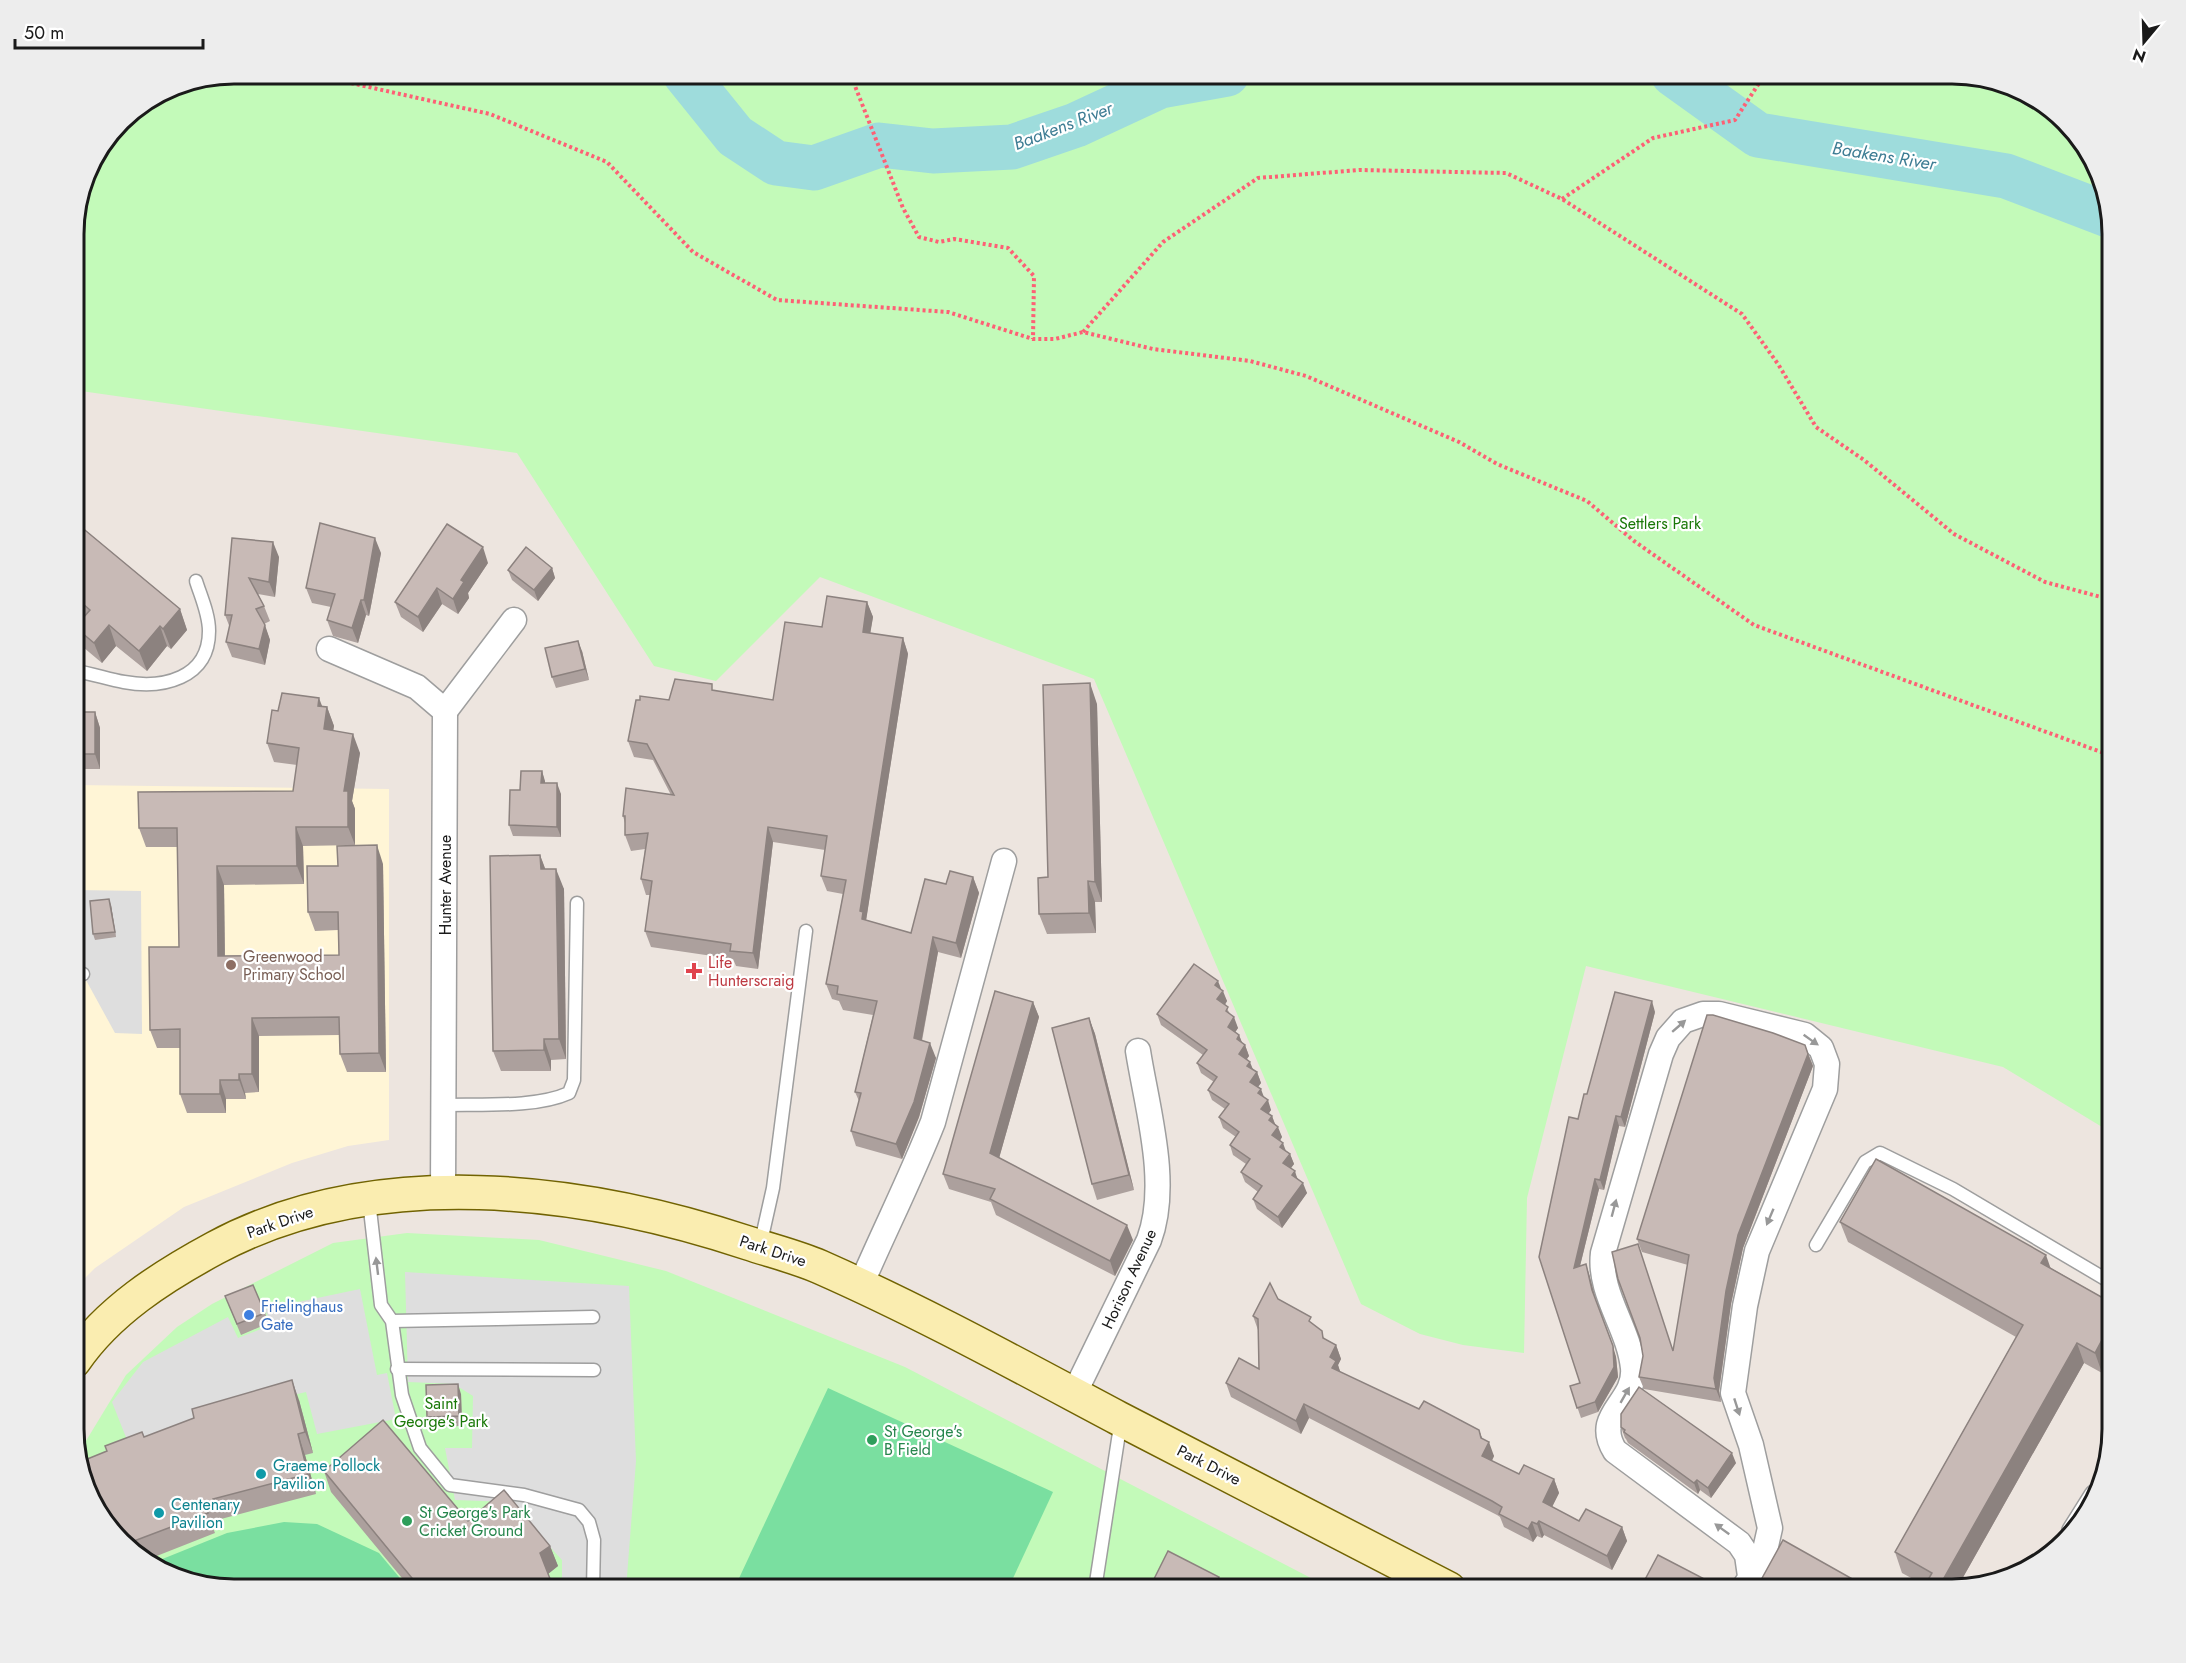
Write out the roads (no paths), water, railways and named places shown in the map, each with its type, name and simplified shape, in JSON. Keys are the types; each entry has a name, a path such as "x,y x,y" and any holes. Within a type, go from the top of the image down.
{"street":[{"path":"329,649 417,687 445,711 514,620"},
{"name":"Hunter Avenue","path":"443,1193 445,711"},
{"path":"860,1287 933,1122 1004,861"},
{"path":"1746,1579 1747,1555 1739,1543 1615,1451 1608,1438 1607,1428 1612,1414 1627,1395 1633,1370 1603,1275 1603,1253 1660,1054 1676,1027 1703,1014 1719,1014 1806,1035 1821,1048 1828,1071 1825,1089 1811,1125 1757,1251 1745,1306 1733,1393 1751,1445 1770,1528 1763,1559 1749,1579"},
{"name":"Horison Avenue","path":"1074,1394 1149,1240 1158,1213 1158,1181 1138,1051"},
{"name":"Park Drive","path":"84,1350 126,1305 180,1267 254,1229 326,1206 369,1198 443,1193 527,1196 616,1207 696,1226 816,1265 1074,1394 1428,1579"}],"lane":[{"path":"84,673 149,685 176,682 192,671 205,652 209,631 196,581"},
{"path":"444,1105 555,1099 569,1093 574,1080 577,903"},
{"path":"760,1247 774,1177 806,931"},
{"path":"1816,1245 1865,1162 1880,1153 1953,1189 2102,1277"},
{"path":"369,1198 381,1305 392,1321 402,1395 420,1448 450,1485 524,1495 579,1510 589,1522 594,1540 593,1579"},
{"path":"392,1321 593,1317"},
{"path":"397,1369 594,1370"},
{"path":"1097,1579 1121,1419"}],"waterway":[{"name":"Baakens River","path":"693,84 735,136 776,163 814,168 879,145 933,151 1012,147 1076,125 1160,86 1171,84"},
{"name":"Baakens River","path":"1687,84 1758,135 2006,176 2101,212"}],"place":[{"name":"Greenwood Primary School","path":"231,965"},
{"name":"Life Hunterscraig","path":"694,971"},
{"name":"Frielinghaus Gate","path":"249,1315"},
{"name":"St George's B Field","path":"872,1440"},
{"name":"Graeme Pollock Pavilion","path":"261,1474"},
{"name":"Centenary Pavilion","path":"159,1513"},
{"name":"St George's Park Cricket Ground","path":"407,1521"}],"park label":[{"name":"Settlers Park","path":"1660,523"},
{"name":"Saint George's Park","path":"441,1412"}]}
